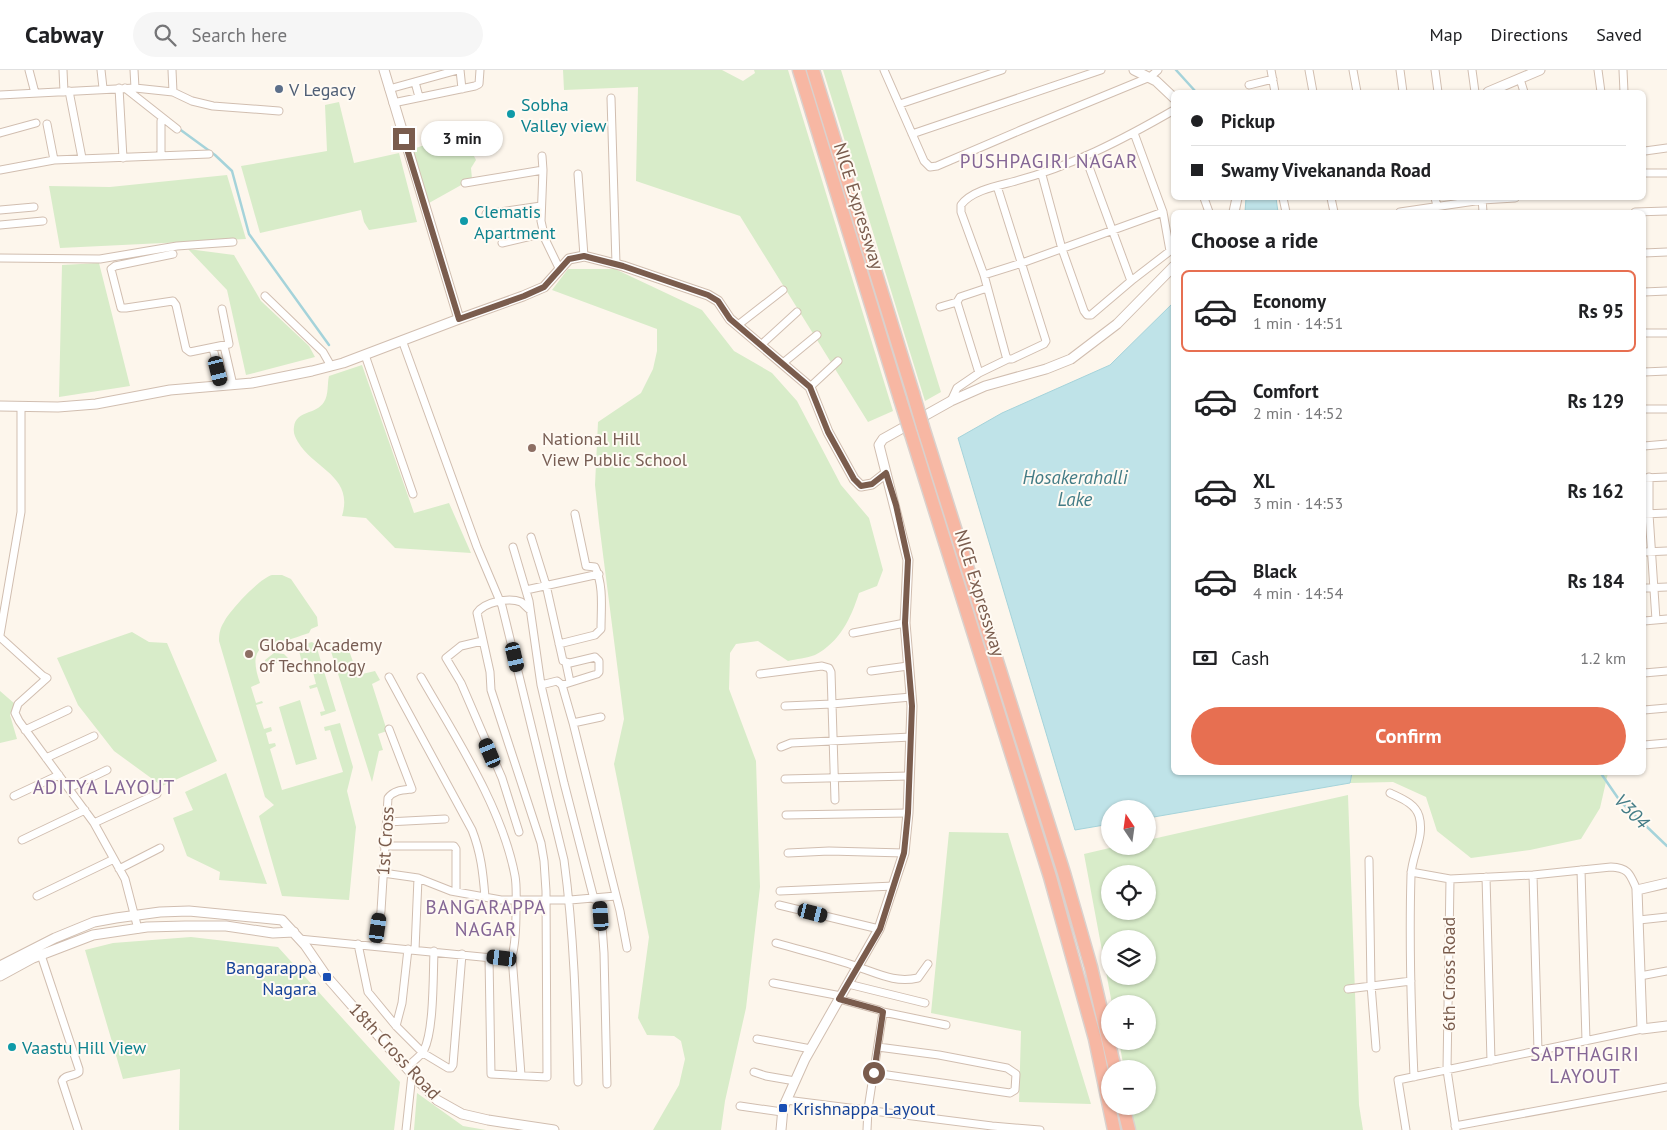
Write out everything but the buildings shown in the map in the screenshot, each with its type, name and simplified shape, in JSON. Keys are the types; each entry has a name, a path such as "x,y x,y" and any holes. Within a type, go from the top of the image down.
{"highway":[{"name":"NICE Expressway","path":"799,70 1050,877 1095,1039 1114,1130"},
{"name":"NICE Expressway","path":"813,70 923,427 1064,873 1091,967 1113,1060"},
{"path":"1125,1115 1128,1130"}],"street":[{"path":"29,70 34,93"},
{"path":"63,70 82,158"},
{"path":"101,70 103,88"},
{"path":"134,70 136,88"},
{"path":"172,70 173,92"},
{"path":"384,70 459,319"},
{"path":"389,89 459,70 462,89"},
{"path":"393,103 479,84 480,70"},
{"path":"885,70 924,161 930,167 938,166 1150,77 1158,70"},
{"path":"900,104 1002,70"},
{"path":"912,134 1101,70"},
{"path":"1134,70 1156,81 1171,95"},
{"path":"1272,70 1275,90"},
{"path":"1309,70 1313,90"},
{"path":"1354,70 1357,90"},
{"path":"1400,70 1403,90"},
{"path":"1435,70 1438,90"},
{"path":"1472,70 1475,90"},
{"path":"1493,90 1540,70"},
{"path":"1598,70 1602,90"},
{"path":"1622,70 1624,90"},
{"path":"1249,85 1273,79"},
{"path":"1520,79 1523,90"},
{"path":"415,82 419,97"},
{"path":"0,95 67,92 103,88 136,88 173,92 192,101 213,106 279,111"},
{"path":"122,88 176,129"},
{"path":"122,88 123,158"},
{"path":"611,98 616,264"},
{"path":"1008,359 984,275 961,212 961,205 966,199 998,186 1042,174 1106,148 1171,112"},
{"path":"161,121 161,155"},
{"path":"0,133 36,123"},
{"path":"47,124 54,160"},
{"path":"1134,134 1163,212 1171,246"},
{"path":"1646,151 1667,148"},
{"path":"0,170 54,160 209,154"},
{"path":"542,156 541,221 544,233 560,270"},
{"path":"1085,156 1131,280"},
{"path":"465,183 543,170"},
{"path":"1646,173 1667,173"},
{"path":"578,174 584,256"},
{"path":"1042,174 1062,248 1087,315 1091,316 1131,280 1171,251"},
{"path":"951,400 957,388 979,373 1044,344 1046,341 998,186"},
{"path":"1436,200 1437,206"},
{"path":"1412,210 1476,200"},
{"path":"486,214 541,206"},
{"path":"0,210 34,208"},
{"path":"1646,212 1667,211"},
{"path":"984,275 1022,264 1163,212"},
{"path":"0,225 43,221"},
{"path":"502,243 544,233"},
{"path":"0,258 100,259 177,246 233,242"},
{"path":"1646,253 1667,252"},
{"path":"173,254 115,266 110,269 121,308 173,301 176,305 187,351 190,352 224,346 229,343 222,309"},
{"path":"0,406 58,407 96,404 170,390 260,381 331,366 366,355 524,296 544,287 569,259 584,256 616,264 708,295 718,301 730,319 762,344 810,387 828,432 854,479 861,486 872,484 886,473"},
{"path":"781,1130 782,1112 795,1081 811,1049 880,929 904,853 908,813 911,737 911,697 905,623 908,560 896,505 879,445 882,439 951,400 985,386 1046,369 1072,359 1117,324 1171,269"},
{"path":"940,307 957,302 960,297 987,288"},
{"path":"738,325 783,290"},
{"path":"1646,292 1667,291"},
{"path":"265,296 323,352 331,366"},
{"path":"957,302 979,373"},
{"path":"762,344 797,312"},
{"path":"1646,333 1667,333"},
{"path":"783,363 817,335"},
{"path":"402,340 477,547 502,606 564,860 570,900 575,969 578,1082"},
{"path":"224,346 233,385"},
{"path":"213,348 222,386"},
{"path":"366,355 413,494"},
{"path":"810,387 838,361"},
{"path":"1646,372 1667,371"},
{"path":"21,406 21,512 0,636 42,676 47,678 18,704 15,713 25,730 94,823 125,879 136,915 138,929"},
{"path":"1646,409 1667,408"},
{"path":"1646,446 1667,444"},
{"path":"1656,620 1647,552 1647,478 1667,477"},
{"path":"1646,514 1667,513"},
{"path":"559,644 595,634 601,629 601,585 599,574 595,567 586,566 575,514"},
{"path":"532,537 570,682"},
{"path":"513,547 526,590 541,685 564,783 597,899 604,953 607,1084"},
{"path":"1647,552 1667,551"},
{"path":"526,590 599,574"},
{"path":"1646,588 1667,587"},
{"path":"489,957 491,1074 547,1077 544,861 541,843 491,690 490,672 477,613 479,609 500,600 522,602 530,610"},
{"path":"1646,621 1667,619"},
{"path":"852,633 905,623"},
{"path":"482,641 461,646 446,658 461,684 502,778 519,832"},
{"path":"562,685 599,672 599,661 595,657 566,663"},
{"path":"871,670 908,666"},
{"path":"760,674 825,667 831,672 835,800"},
{"path":"1646,673 1667,671"},
{"path":"389,677 472,830 483,865 484,897"},
{"path":"421,677 500,822 509,850 516,878 516,919 512,956 521,1075"},
{"path":"541,685 556,681 562,685 616,896 627,948"},
{"path":"785,706 911,697"},
{"path":"1646,710 1667,708"},
{"path":"25,730 68,710"},
{"path":"573,723 601,717"},
{"name":"1st Cross","path":"375,946 381,911 388,798 391,793 412,789 388,728"},
{"path":"46,758 94,736"},
{"path":"781,746 790,743 911,737"},
{"path":"1646,745 1667,743"},
{"path":"69,788 107,770"},
{"path":"14,796 59,775"},
{"path":"784,779 909,776"},
{"path":"1390,793 1412,804 1418,814 1422,832 1411,872 1410,981 1414,1077"},
{"path":"94,823 157,794"},
{"path":"22,840 86,810"},
{"path":"786,815 908,813"},
{"path":"387,822 445,819"},
{"path":"384,846 454,846 456,849 456,892"},
{"path":"119,869 160,848"},
{"path":"788,853 829,851 904,853"},
{"path":"37,896 114,859"},
{"path":"1369,860 1371,985 1376,1048"},
{"path":"1411,872 1450,879 1623,868 1629,872 1637,890 1642,1029"},
{"path":"1582,870 1586,1041"},
{"path":"383,872 418,878 456,892 502,900 570,900 616,896"},
{"path":"1533,875 1538,1051"},
{"path":"1486,877 1491,1061"},
{"path":"396,1026 412,950 418,878"},
{"name":"6th Cross Road","path":"1450,879 1447,1070 1455,1128"},
{"path":"1637,890 1667,884"},
{"path":"780,892 894,886"},
{"path":"779,905 880,929"},
{"name":"18th Cross Road","path":"0,966 55,938 94,922 136,915 189,911 282,920 297,935 327,977 437,1100 462,1114 554,1130"},
{"path":"1638,920 1667,917"},
{"path":"0,976 41,955 93,935 138,929 185,926 226,926 412,950 502,958 512,956"},
{"path":"776,943 858,967 884,977 915,979 920,976 928,964"},
{"path":"358,944 368,992 396,1026 423,1053 448,1068 451,1068 453,1065 462,954"},
{"path":"406,1130 409,1070 423,1053 426,1045 434,951"},
{"path":"41,955 80,1072 67,1076 62,1081 78,1130"},
{"path":"1640,976 1667,970"},
{"path":"1348,989 1410,981"},
{"path":"773,983 840,998 883,1012 946,1025"},
{"path":"848,984 925,1003"},
{"path":"867,1130 868,1109 883,1012"},
{"path":"1406,1130 1398,1080 1642,1029 1667,1026"},
{"path":"758,1039 811,1049"},
{"path":"874,1073 1010,1093 1015,1090 1016,1074 1007,1068 938,1055 878,1047"},
{"path":"754,1072 795,1081"},
{"path":"1455,1128 1667,1087"},
{"path":"786,1100 868,1109 991,1128 1040,1130"},
{"path":"740,1106 782,1112"}],"green space":[{"path":"563,70 722,70 743,81 755,73 754,70 788,70 893,411 868,422 740,216 636,181 638,87 564,90"},
{"path":"823,70 841,70 941,392 925,401"},
{"path":"339,102 354,163 399,153 417,222 369,230 364,222 361,210 260,233 241,166 327,151 325,105"},
{"path":"462,132 476,160 471,168 472,179 429,203 413,149"},
{"path":"227,175 246,239 60,248 49,186 110,187"},
{"path":"188,249 234,255 261,301 309,346 315,357 246,375 227,290"},
{"path":"99,263 130,386 59,397 62,265"},
{"path":"568,269 615,269 702,310 734,351 772,373 797,401 841,485 869,518 883,570 877,586 859,593 848,620 838,636 824,650 815,655 788,661 758,641 736,644 730,653 729,689 756,761 760,887 746,1008 725,1101 721,1130 653,1130 679,1085 685,1059 681,1041 674,1036 647,1035 638,1018 649,937 614,764 624,719 595,485 598,422 641,393 653,369 657,351 657,329 552,290"},
{"path":"362,365 414,513 449,503 471,553 395,548 366,518 342,516 343,492 338,482 305,452 294,435 294,427 298,418 316,409 326,399 329,376"},
{"path":"272,575 282,575 291,579 317,617 318,626 311,629 309,633 263,647 256,656 256,669 260,683 251,687 256,703 262,701 263,703 256,705 264,729 271,727 272,731 266,733 269,744 275,743 276,746 270,749 282,790 343,772 330,730 325,731 324,727 340,723 353,767 347,791 356,827 349,900 282,896 259,816 274,805 265,797 219,638 220,631 232,610 253,588"},
{"path":"132,632 149,642 167,643 217,761 162,786 114,751 78,705 57,658"},
{"path":"345,640 358,675 375,671 380,680 372,684 387,731 378,734 383,750 379,751 372,782 329,645"},
{"path":"312,642 316,645 336,711 321,716 320,712 325,711 317,687 310,689 309,686 316,684 312,668 304,670 299,651 301,645"},
{"path":"274,653 284,654 289,659 264,667 265,660"},
{"path":"0,691 15,704 10,715 17,739 0,743"},
{"path":"300,700 317,759 296,765 279,707"},
{"path":"226,773 267,884 219,880 220,872 187,856 173,818 193,810 185,792"},
{"path":"1352,775 1607,775 1600,808 1581,839 1530,850 1471,858 1437,831 1426,797 1393,782 1350,783"},
{"path":"1348,795 1359,1105 1363,1130 1135,1130 1132,1115 1156,1115 1156,1060 1122,1060 1121,1050 1156,1050 1156,995 1110,995 1108,985 1156,985 1156,930 1101,930 1101,945 1084,854 1101,850 1101,855 1156,855 1156,838"},
{"path":"949,832 1008,833 1091,1104 1019,1102 1021,1031 931,1013"},
{"path":"191,937 278,947 400,1082 394,1130 179,1130 180,1069 123,1079 85,950 113,943"},
{"path":"417,1093 463,1126 486,1130 414,1130"}],"water":[{"path":"1246,200 1276,200 1278,210 1245,210"},
{"name":"Hosakerahalli Lake","path":"1171,305 1171,775 1352,775 1350,783 1156,817 1156,800 1101,800 1101,826 1075,830 958,438 1002,413 1110,365"}],"waterway":[{"name":"V304","path":"1176,70 1194,90"},
{"path":"178,128 215,155 232,171 249,234 329,345"},
{"name":"V304","path":"1602,775 1620,801 1667,846"}],"place":[{"name":"V Legacy","path":"279,89"},
{"name":"Sobha Valley view","path":"511,114"},
{"name":"Clematis Apartment","path":"464,221"},
{"name":"National Hill View Public School","path":"532,448"},
{"name":"Global Academy of Technology","path":"249,654"},
{"name":"Bangarappa Nagara","path":"327,977"},
{"name":"Vaastu Hill View","path":"12,1047"},
{"name":"Krishnappa Layout","path":"783,1108"}],"district":[{"name":"PUSHPAGIRI NAGAR","path":"1049,161"},
{"name":"ADITYA LAYOUT","path":"104,787"},
{"name":"BANGARAPPA NAGAR","path":"486,918"},
{"name":"SAPTHAGIRI LAYOUT","path":"1585,1065"}],"route":[{"path":"404,139 459,319 544,287 569,259 584,256 623,266 671,284 708,295 718,301 730,319 762,344 810,387 819,414 828,432 854,479 861,486 872,484 886,473 896,505 908,560 905,623 912,706 908,813 904,853 880,929 839,999 883,1012 874,1073"}]}
